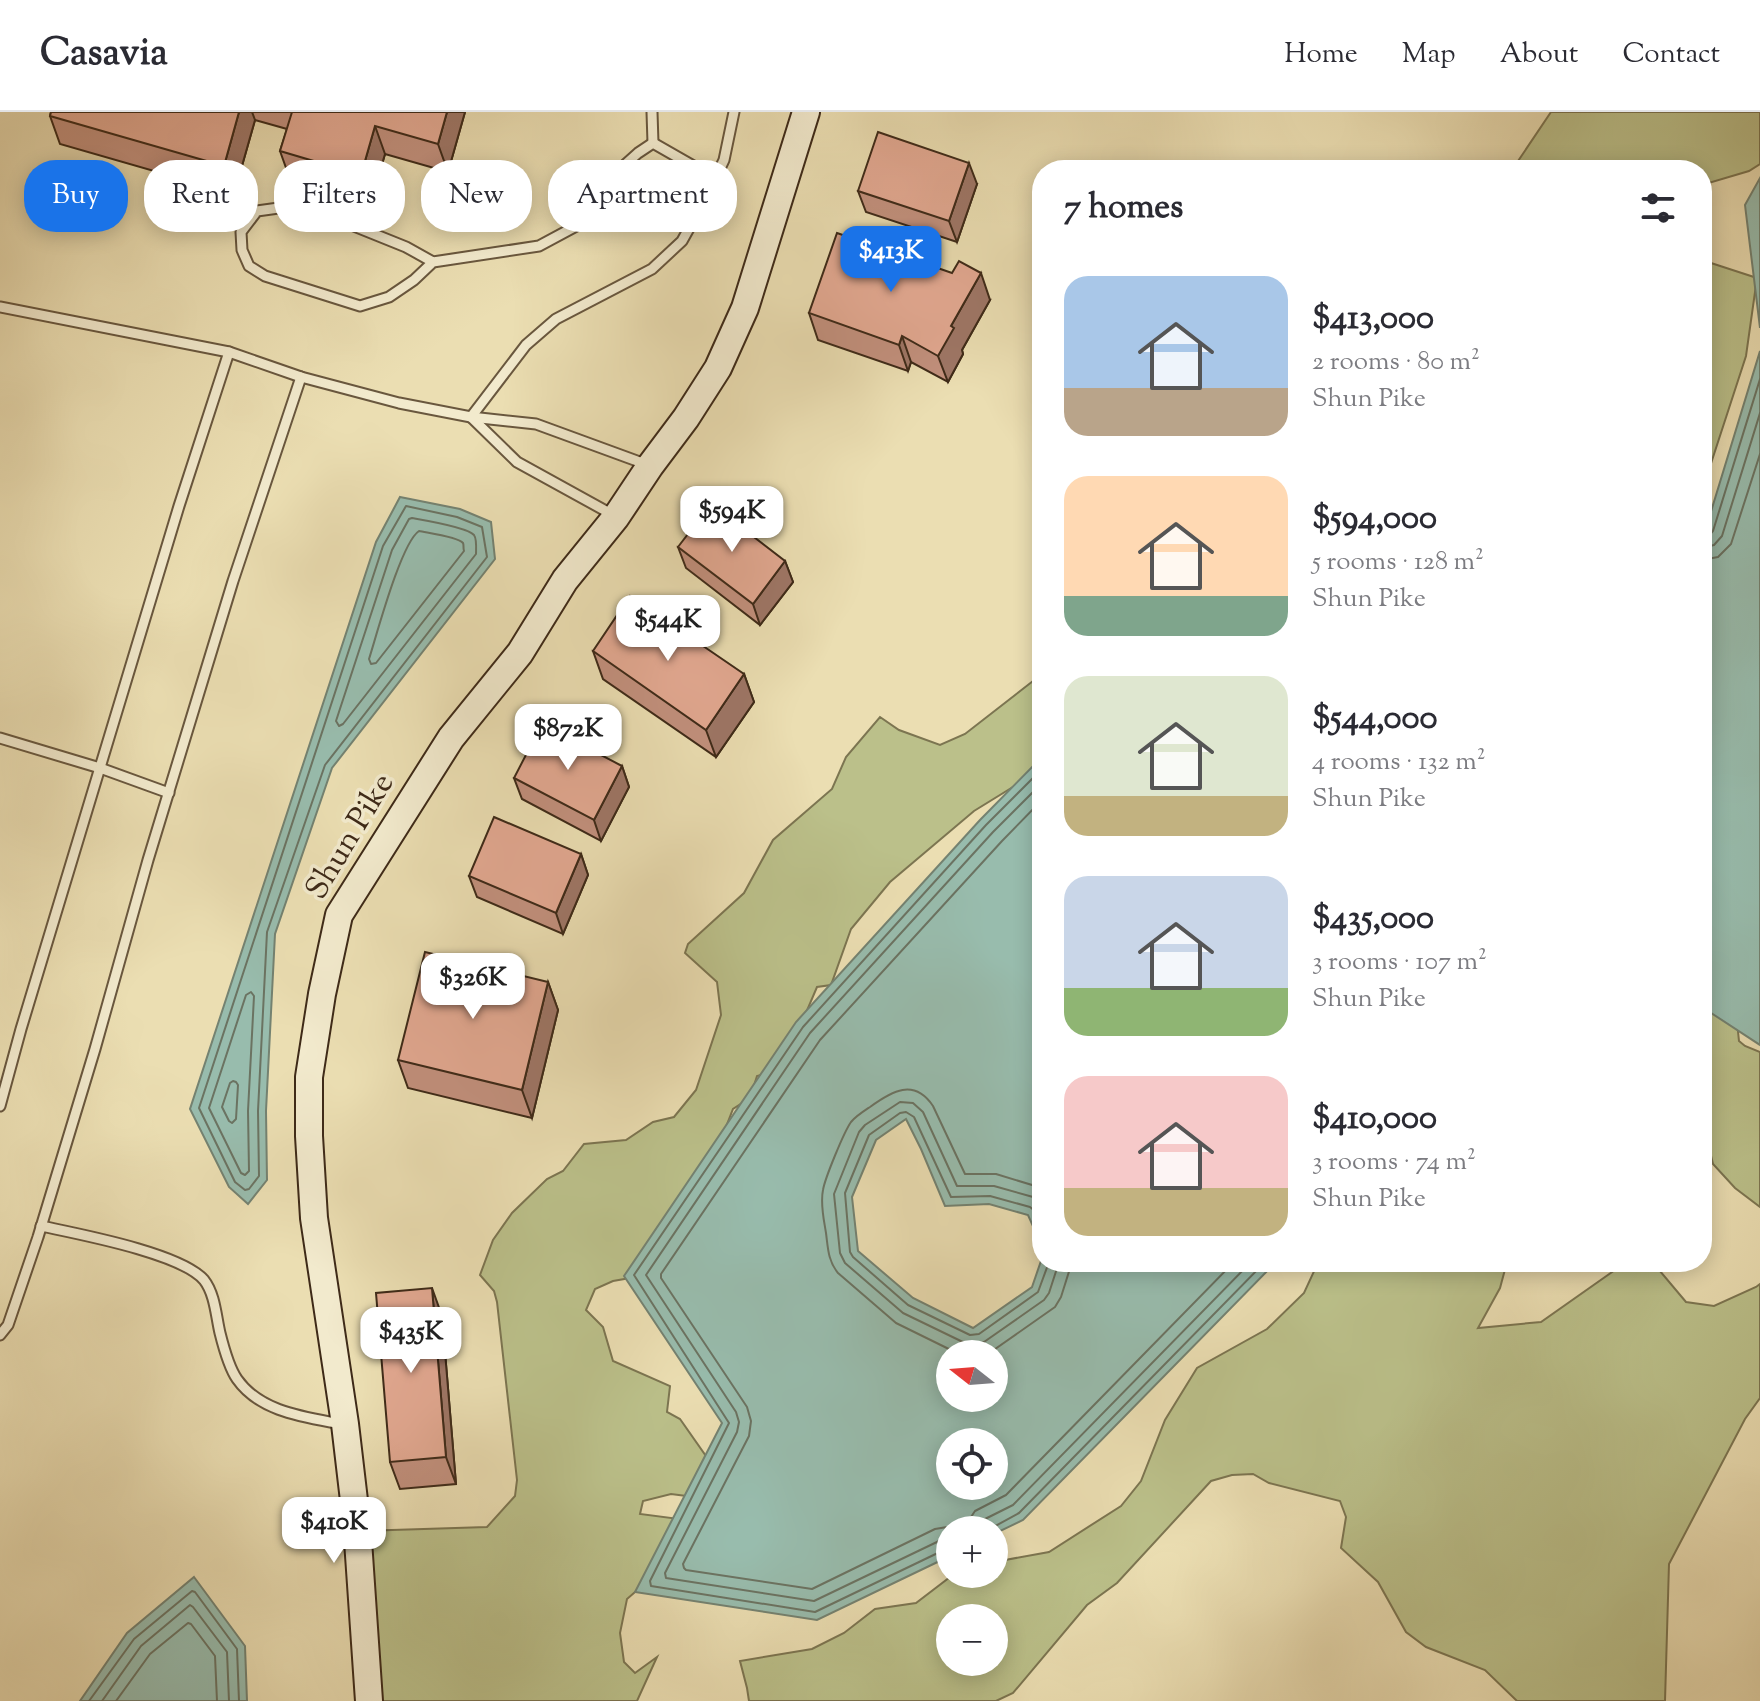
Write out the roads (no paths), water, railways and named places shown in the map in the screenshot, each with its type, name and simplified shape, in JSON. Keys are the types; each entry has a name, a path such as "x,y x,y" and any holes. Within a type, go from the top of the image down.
{"main road":[{"name":"Shun Pike","path":"369,1701 357,1526 314,1218 309,1136 309,1077 339,915 451,738 520,653 565,580 616,517 718,368 745,308 806,112"}],"lane":[{"path":"652,112 653,143"},
{"path":"724,160 734,112"},
{"path":"653,143 683,160"},
{"path":"433,262 406,247 339,220 293,206 257,211 241,232 242,250 249,266 265,276 360,306 389,297 433,262 539,246 593,217 619,170 653,143"},
{"path":"471,417 526,345 556,319 652,269 682,241 687,232"},
{"path":"0,307 229,352 301,377 399,403 471,417 536,424 650,466"},
{"path":"0,1106 179,506 229,352"},
{"path":"0,1335 8,1325 41,1226 233,581 301,377"},
{"path":"471,417 517,462 616,517"},
{"path":"0,738 100,768 169,793"},
{"path":"41,1226 113,1242 181,1264 203,1279 211,1295 222,1340 236,1378 259,1401 293,1415 345,1424"}],"water":[{"path":"1760,178 1760,328 1745,205"},
{"path":"1760,351 1760,1045 1712,1014 1712,508"},
{"path":"400,497 460,509 491,522 495,559 332,768 275,934 266,1111 267,1180 248,1204 229,1187 190,1109 376,542"},
{"path":"1032,767 1032,1224 1028,1215 989,1204 945,1206 906,1119 876,1140 852,1197 858,1251 913,1298 973,1328 1032,1287 1037,1272 1266,1272 1023,1520 1008,1527 1008,1516 936,1516 936,1563 817,1620 635,1592 722,1423 624,1276 796,1022"},
{"path":"194,1577 245,1646 247,1701 80,1701 127,1633"}]}
